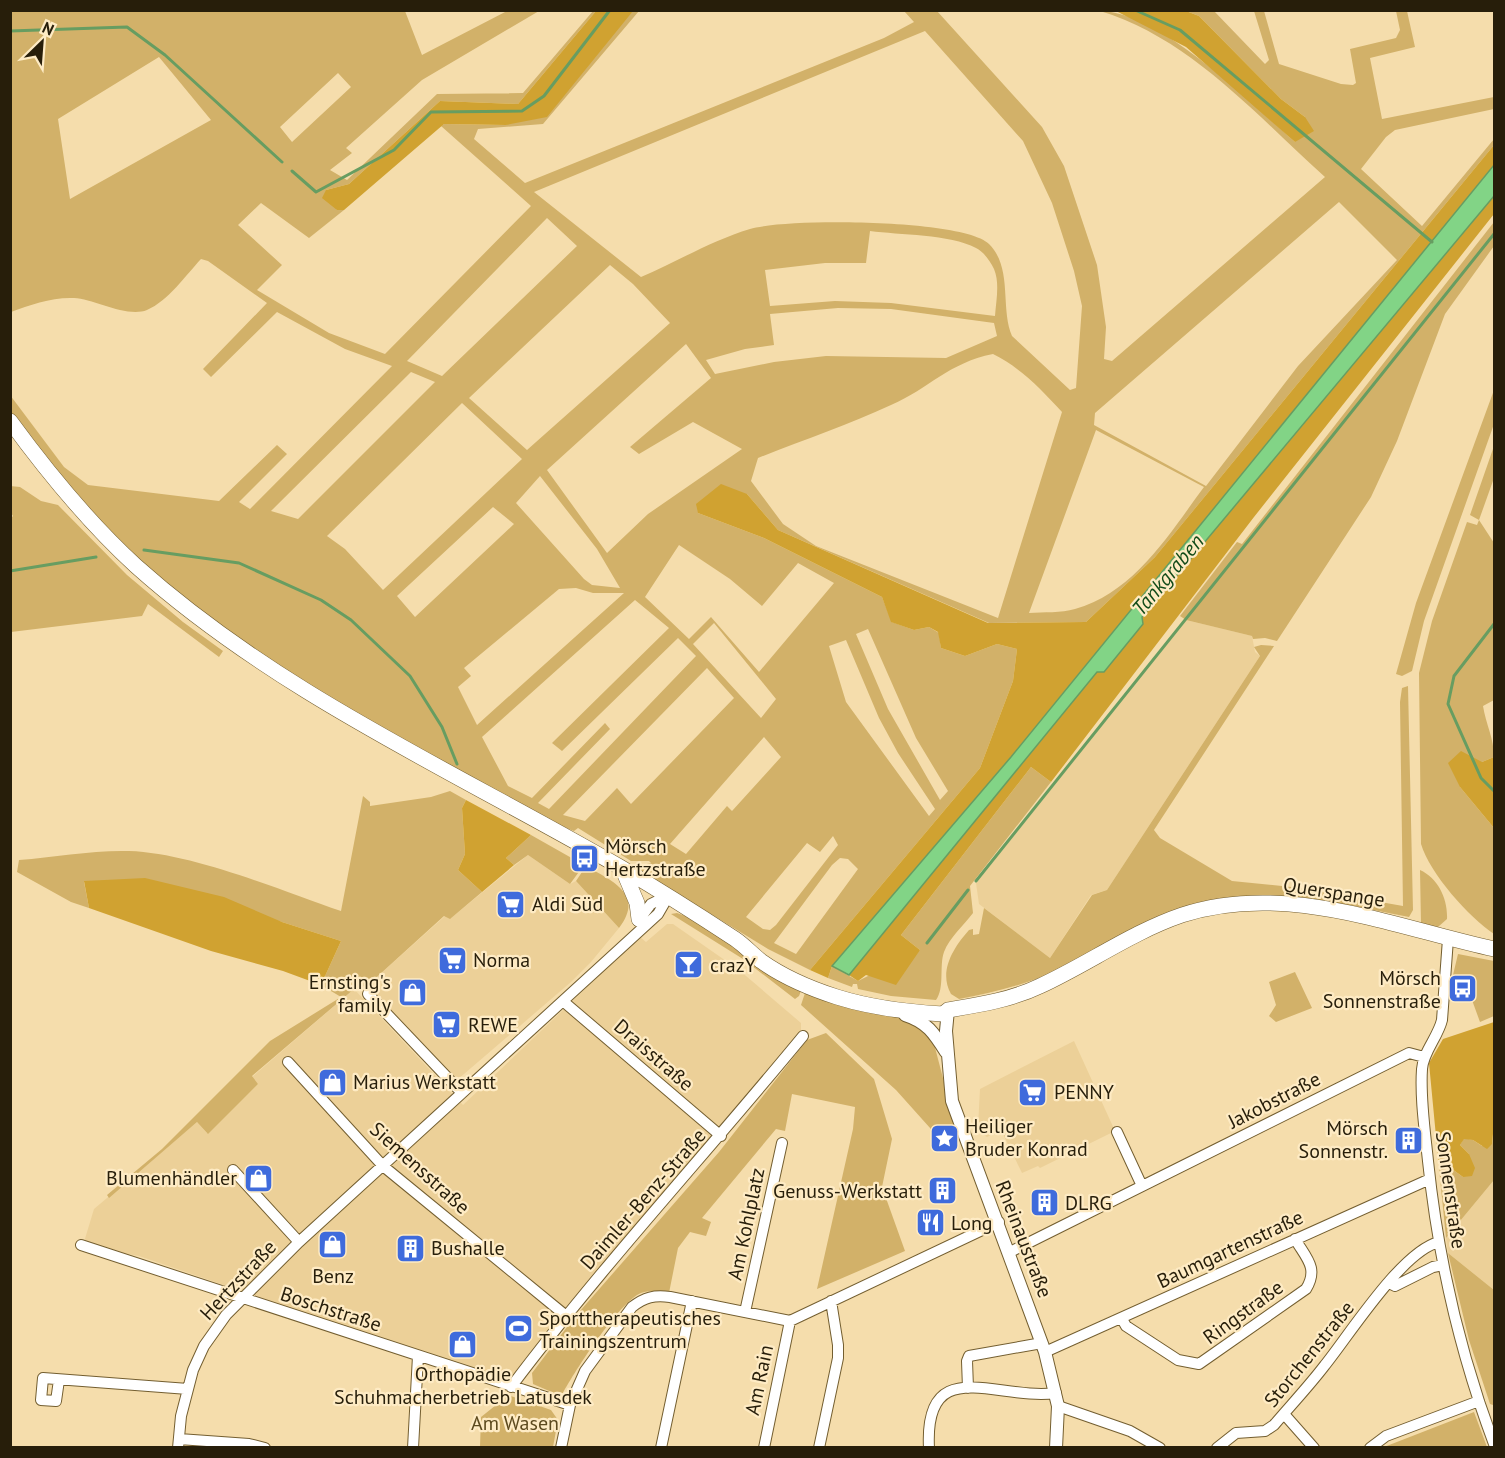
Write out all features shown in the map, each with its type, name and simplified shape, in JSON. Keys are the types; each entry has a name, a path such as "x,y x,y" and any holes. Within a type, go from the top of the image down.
{"main road":[{"path":"10,421 38,459 105,537 138,567 230,640 319,699 669,895 742,943 840,989 869,998 935,1005 948,1010"},
{"path":"623,870 637,903 639,919"},
{"name":"Querspange","path":"742,943 761,961 836,997 896,1012 943,1014 948,1010 990,1003 1038,988 1161,924 1184,915 1241,904 1274,903 1336,910 1494,949"}],"street":[{"name":"Hertzstraße","path":"630,938 639,919 651,904 669,895"},
{"name":"Hertzstraße","path":"179,1443 188,1389 199,1358 214,1330 298,1242 662,911 669,895"},
{"name":"Sonnenstraße","path":"1448,939 1442,1020 1439,1033 1424,1057 1422,1069 1430,1179 1443,1265 1460,1340 1479,1401 1490,1418 1494,1444"},
{"path":"368,994 462,1093"},
{"name":"Draisstraße","path":"564,1002 721,1136"},
{"name":"Rheinaustraße","path":"948,1010 947,1055 952,1101 965,1142 999,1222 1044,1347 1058,1406 1056,1448"},
{"path":"896,1012 922,1021 933,1030 947,1055"},
{"name":"Daimler-Benz-Straße","path":"511,1387 565,1315 721,1136 803,1036"},
{"name":"Jakobstraße","path":"1010,1252 1409,1053 1424,1057"},
{"name":"Siemensstraße","path":"288,1062 383,1166 565,1315"},
{"path":"1117,1132 1142,1186"},
{"name":"Am Kohlplatz","path":"745,1312 782,1143"},
{"name":"Hertzstraße","path":"233,1170 298,1242"},
{"name":"Baumgartenstraße","path":"968,1388 967,1361 969,1356 1044,1347 1122,1319 1430,1179"},
{"path":"561,1448 570,1405 585,1371 632,1307 642,1300 656,1295 790,1321 999,1222"},
{"name":"Ringstraße","path":"1122,1319 1126,1326 1178,1360 1199,1364 1306,1289 1312,1280 1313,1270 1295,1239"},
{"name":"Storchenstraße","path":"1217,1448 1236,1433 1265,1431 1284,1414 1409,1260 1429,1244 1439,1242"},
{"name":"Boschstraße","path":"81,1245 570,1405"},
{"path":"1389,1283 1395,1286 1443,1265"},
{"path":"661,1448 692,1301"},
{"path":"819,1448 838,1358 831,1301"},
{"name":"Am Rain","path":"764,1448 790,1321"},
{"path":"413,1448 418,1356"},
{"path":"59,1380 188,1389"},
{"path":"929,1448 928,1421 939,1397 953,1388 1035,1396 1056,1393"},
{"path":"1370,1448 1386,1436 1479,1401"},
{"path":"1058,1406 1130,1431 1160,1448"},
{"path":"1284,1414 1314,1448"},
{"path":"179,1443 264,1447"}],"shaded area":[{"path":"596,11 633,11 547,117 506,125 444,124 344,210 337,210 322,198 326,190 349,184 440,101 518,104"},
{"path":"1116,11 1186,11 1199,16 1281,99 1305,117 1314,131 1295,142 1186,47"},
{"path":"1494,145 1494,165 1011,757 832,966 828,978 810,970 980,768 1013,681 1017,649 997,644 965,656 941,648 938,632 929,627 914,630 891,622 882,597 764,538 698,513 696,504 721,484 747,494 778,530 988,623 1086,622 1155,557"},
{"path":"1494,196 1494,214 1254,517 1051,782 1031,767 901,935 920,950 896,985 866,975 858,981 849,975 1097,672 1104,671 1143,624 1142,617"},
{"path":"1186,620 1252,636 1255,652 1260,656 1107,890 1091,895 1050,958 979,904 976,883"},
{"path":"1461,751 1482,762 1494,757 1494,828 1460,787 1448,763"},
{"path":"466,800 531,835 506,858 514,865 482,892 458,870 465,854 462,808"},
{"path":"528,855 570,884 576,881 619,928 571,982 457,1080 368,985 445,916 451,918"},
{"path":"145,878 224,897 282,922 341,941 321,985 283,971 211,951 89,908 84,881"},
{"path":"667,924 673,924 739,970 801,1023 801,1030 721,1133 511,1387 139,1256 106,1250 84,1242 94,1209 197,1122 207,1133 258,1084 252,1077 354,989 463,1105 640,937 646,942"},
{"path":"1494,1022 1492,1144 1487,1149 1473,1140 1464,1139 1460,1145 1469,1154 1475,1168 1472,1176 1463,1177 1448,1166 1439,1168 1429,1063 1443,1039"},
{"path":"1074,1041 1115,1131 1040,1168 1038,1166 1022,1173 1001,1130 987,1137 980,1133 978,1127 980,1089"},
{"path":"1494,1180 1494,1290 1448,1253 1446,1238"}],"green space":[{"path":"11,11 405,11 422,55 507,11 539,11 422,80 346,148 352,153 330,170 347,180 437,94 523,93 593,11 596,11 518,104 440,101 349,184 326,190 337,210 344,210 309,238 261,203 238,225 282,265 257,290 329,333 385,354 531,206 441,126 444,124 506,125 633,11 639,11 543,124 478,129 474,139 525,183 884,38 914,22 904,11 937,11 1042,127 1064,166 1097,265 1106,327 1104,359 1112,361 1325,177 1248,105 1193,59 1133,23 1100,11 1124,15 1176,42 1230,83 1295,142 1305,117 1281,99 1199,16 1186,11 1214,11 1265,64 1269,60 1254,11 1264,11 1279,64 1341,84 1353,85 1356,83 1350,49 1396,38 1400,30 1396,11 1407,11 1415,47 1370,58 1382,119 1494,97 1494,109 1395,130 1386,137 1361,169 1422,226 1494,139 1494,145 1155,557 1086,622 989,623 778,530 747,494 698,513 764,538 882,597 892,622 914,630 929,627 939,633 941,648 965,656 997,644 1017,649 1013,681 980,768 810,970 768,949 634,867 651,863 649,861 631,861 578,828 574,831 550,822 347,708 281,667 217,623 156,575 100,522 28,440 14,420 10,409 10,395 64,467 88,485 219,501 277,445 287,454 239,502 250,509 392,366 345,349 277,312 211,377 203,369 267,303 208,261 201,259 169,294 147,310 130,312 82,299 66,298 41,302 11,312","holes":["925,31 1023,141 1052,203 1074,271 1082,306 1076,388 1070,390 1012,336 1001,265 989,244 973,236 912,225 799,223 750,229 708,245 641,277 534,192","159,57 211,120 70,199 58,119","338,73 351,87 292,142 280,127","1339,202 1397,260 1298,366 1206,486 1094,425 1095,413","547,218 577,246 442,376 407,361","870,231 965,243 979,250 986,257 994,269 997,280 995,316 891,303 835,301 770,306 765,270 825,263 866,263","610,265 633,284 670,323 527,450 469,398","838,308 891,309 994,323 997,336 946,358 826,356 774,362 715,374 706,360 745,349 774,345 770,314","686,344 711,378 630,447 639,454 693,422 742,449 648,514 607,553 547,470","993,354 1022,372 1062,412 998,618 816,546 783,524 751,481 758,458 842,426 905,398 964,363","411,372 435,382 298,519 271,511","462,403 522,459 383,590 345,549 327,536","1096,430 1204,487 1164,542 1133,575 1096,601 1064,611 1029,613","540,476 597,549 620,588 592,585 584,579 516,503","493,507 514,524 415,617 397,596","679,545 730,579 762,606 798,563 834,583 759,672 711,617 689,639 645,597","576,588 593,593 624,593 477,725 458,687 471,676 464,668 559,589","635,600 669,628 552,743 562,751 678,638 696,656 549,809 538,803 610,729 605,723 532,798 508,786 482,737","714,623 776,699 761,718 693,644","868,629 916,738 948,791 940,800 888,709 856,634","846,640 879,718 898,753 935,809 929,816 846,702 829,646","707,668 734,698 631,804 617,788 585,821 563,815","764,737 781,757 732,811 727,806 686,854 670,844","833,836 838,845 776,925 770,930 763,929 746,917 807,843 820,852","840,858 848,859 858,869 796,954 774,943 832,865"]},
{"path":"1494,222 1494,246 1445,314 1397,441 1371,497 1277,641 1265,638 1253,639 1252,636 1186,620 1180,616 1237,542 1242,544"},
{"path":"1494,390 1494,424 1424,621 1412,671 1402,676 1396,674 1416,603"},
{"path":"1494,446 1494,478 1479,520 1470,515"},
{"path":"10,486 20,487 41,501 58,505 127,575 183,622 223,651 219,657 148,604 142,616 11,632 10,519 13,516"},
{"path":"1479,520 1494,543 1494,700 1483,706 1494,757 1482,762 1460,787 1494,828 1494,934 1462,906 1441,881 1421,844 1419,673 1432,621 1467,522 1477,525"},
{"path":"1274,646 1154,830 1160,838 1232,881 1301,888 1403,906 1400,702 1402,688 1408,686 1413,910 1409,917 1317,900 1286,897 1256,896 1195,904 1139,925 1067,966 1027,982 959,999 951,994 946,977 953,952 969,930 973,929 973,935 979,934 984,908 1050,958 1092,895 1107,890 1260,656 1254,647"},
{"path":"1031,767 1051,782 970,886 973,913 946,947 939,995 936,1000 891,996 858,989 857,984 853,984 852,987 828,978 832,966 858,981 920,950 901,935"},
{"path":"450,791 466,800 462,808 465,854 458,870 482,892 450,919 444,916 368,985 354,989 252,1076 258,1084 208,1134 197,1122 109,1198 107,1195 162,1149 270,1041 341,997 321,985 341,941 282,922 84,882 89,908 71,902 17,872 19,860 102,852 154,853 208,865 341,911 363,796 370,802 370,806 431,797"},
{"path":"531,835 584,865 570,884 528,855 514,865 506,858"},
{"path":"586,866 615,883 627,897 626,916 619,928 576,881"},
{"path":"1420,870 1432,878 1444,897 1447,919 1438,927 1421,924"},
{"path":"677,913 688,917 803,986 799,996 795,999 743,959 671,914"},
{"path":"1458,954 1494,961 1494,1016 1480,1022 1468,989 1454,982 1453,975"},
{"path":"1295,972 1312,1008 1276,1022 1269,1016 1276,1005 1269,982"},
{"path":"807,987 912,1022 932,1036 957,1132 939,1138 896,1090 801,1005"},
{"path":"826,1033 874,1079 892,1139 882,1187 905,1251 817,1289 853,1129 855,1107 792,1094 785,1131 776,1129 702,1218 711,1222 706,1236 690,1232 678,1248 669,1293 648,1291 641,1293 621,1309 598,1338 563,1393 554,1393 533,1384 532,1373 573,1319 719,1152 807,1040"},
{"path":"1494,1124 1494,1180 1446,1238 1439,1168 1448,1166 1463,1177 1469,1154 1460,1145 1464,1138 1473,1140 1482,1146 1492,1144"},
{"path":"1448,1253 1494,1290 1493,1405 1490,1404 1469,1340"},
{"name":"Am Wasen","path":"502,1393 551,1410 558,1420 553,1447 480,1447 481,1417 496,1405"},
{"path":"1474,1412 1487,1447 1384,1447"}],"water":[{"name":"Tankgraben","path":"1494,165 1494,196 1142,617 1143,624 1104,672 1097,672 849,975 832,966 1011,757"}],"waterway":[{"path":"292,171 316,192 394,150 431,112 522,111 544,96 610,10"},
{"path":"1135,10 1180,30 1432,242"},
{"path":"10,31 127,27 165,55 282,162"},
{"path":"976,881 1494,234"},
{"path":"144,550 239,563 321,600 351,620 410,676 442,727 457,764"},
{"path":"10,571 96,557"},
{"path":"1494,624 1454,676 1448,704 1481,778 1494,791"},
{"path":"927,943 968,890"}],"place":[{"name":"Mörsch Hertzstraße","path":"584,858"},
{"name":"Aldi Süd","path":"511,904"},
{"name":"Norma","path":"452,960"},
{"name":"crazY","path":"689,965"},
{"name":"Mörsch Sonnenstraße","path":"1462,989"},
{"name":"Ernsting's family","path":"412,993"},
{"name":"REWE","path":"447,1025"},
{"name":"Marius Werkstatt","path":"332,1082"},
{"name":"PENNY","path":"1033,1092"},
{"name":"Heiliger Bruder Konrad","path":"944,1138"},
{"name":"Mörsch Sonnenstr.","path":"1409,1140"},
{"name":"Blumenhändler","path":"258,1178"},
{"name":"Genuss-Werkstatt","path":"943,1191"},
{"name":"DLRG","path":"1044,1203"},
{"name":"Long","path":"930,1223"},
{"name":"Benz","path":"333,1245"},
{"name":"Bushalle","path":"410,1248"},
{"name":"Sporttherapeutisches Trainingszentrum","path":"518,1329"},
{"name":"Orthopädie Schuhmacherbetrieb Latusdek","path":"463,1344"}]}
